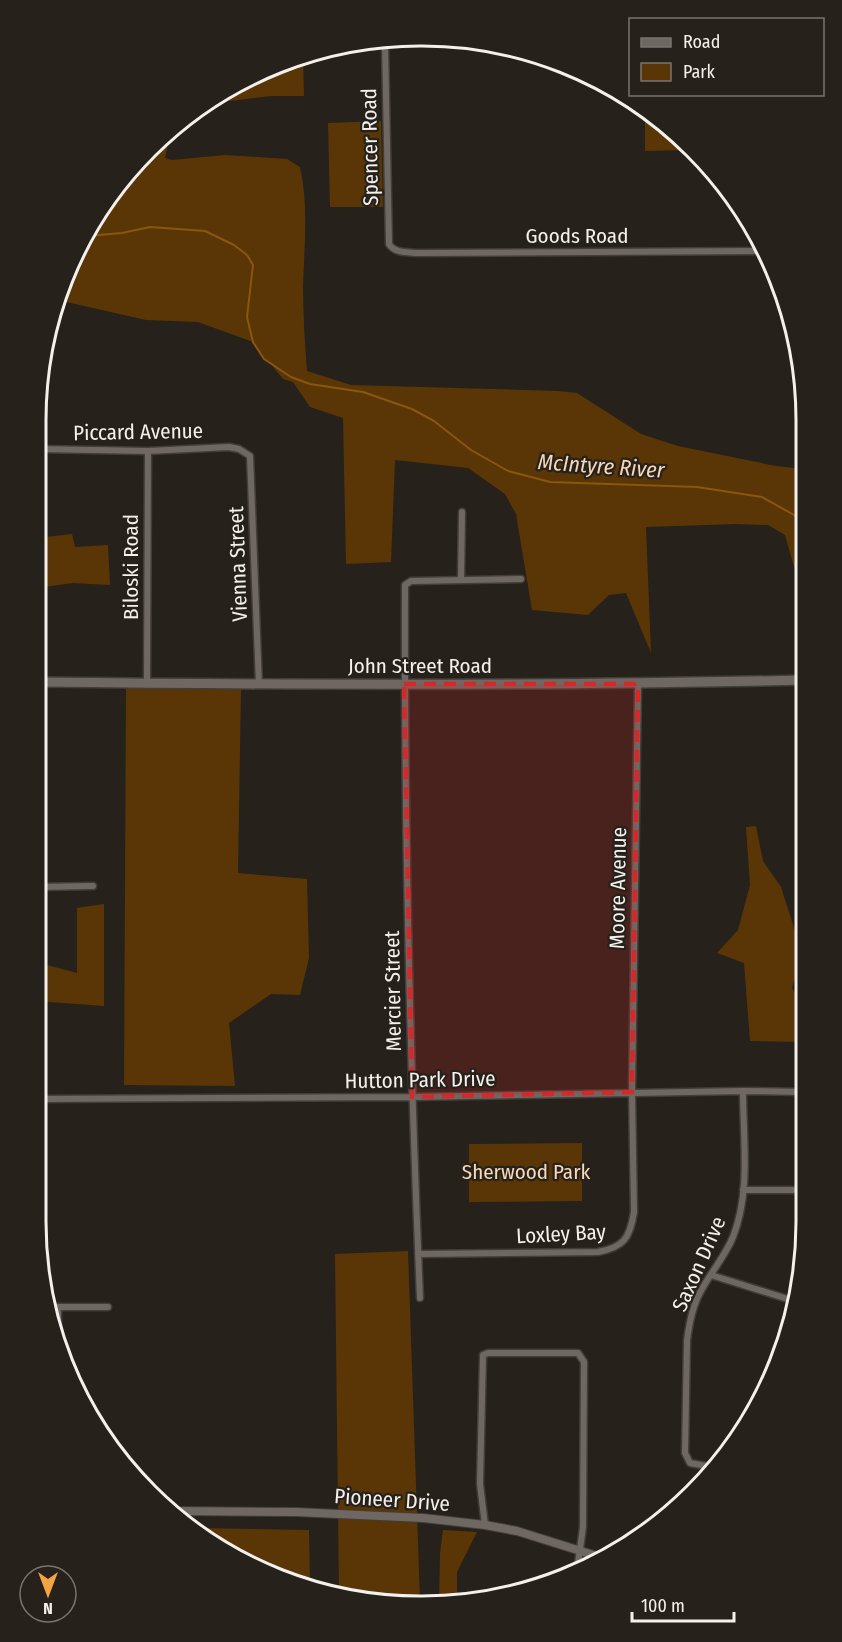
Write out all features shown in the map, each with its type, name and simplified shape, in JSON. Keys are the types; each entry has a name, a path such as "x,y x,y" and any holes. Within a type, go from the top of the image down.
{"main road":[{"name":"John Street Road","path":"47,682 259,685 638,684 796,680"}],"street":[{"name":"Spencer Road","path":"385,48 387,209 391,248"},
{"name":"Goods Road","path":"391,248 400,252 419,253 755,251"},
{"name":"Piccard Avenue","path":"47,449 148,451 239,448"},
{"name":"Vienna Street","path":"239,448 250,456 252,470 259,685"},
{"name":"Biloski Road","path":"147,683 148,451"},
{"path":"462,512 461,580 521,579"},
{"name":"Mercier Street","path":"420,1298 412,1097 405,585 411,581 461,580"},
{"name":"Moore Avenue","path":"632,1092 638,684"},
{"path":"47,887 93,886"},
{"name":"Saxon Drive","path":"705,1466 690,1463 686,1453 687,1341 689,1323 701,1289 733,1237 743,1190 743,1091"},
{"name":"Loxley Bay","path":"418,1254 598,1252 622,1244 631,1227 634,1212 632,1092"},
{"name":"Hutton Park Drive","path":"47,1100 796,1092"},
{"path":"743,1190 793,1190"},
{"path":"711,1275 787,1299"},
{"path":"58,1313 58,1307 108,1307"},
{"path":"485,1525 480,1484 483,1355 488,1353 575,1352 580,1354 584,1362 583,1527 578,1561"},
{"name":"Pioneer Drive","path":"184,1511 296,1512 423,1518 517,1531 592,1554"}],"highlighted area":[{"path":"404,684 638,684 632,1092 412,1097"}],"green space":[{"path":"303,65 304,96 271,96 228,101 255,85"},
{"path":"381,121 383,207 330,207 328,123"},
{"path":"645,121 680,150 645,151"},
{"path":"168,145 165,158 172,160 225,155 287,159 300,167 303,182 305,212 303,298 307,371 351,385 577,393 641,434 678,446 796,468 796,574 785,535 768,525 646,527 651,653 626,593 609,595 588,615 532,610 516,514 505,494 468,468 395,460 391,562 346,564 343,418 310,407 293,382 283,379 264,359 253,342 198,322 146,320 66,302 85,255 97,234 139,174"},
{"path":"72,534 75,547 108,545 110,585 73,583 47,587 47,537"},
{"path":"241,688 238,873 307,879 309,958 300,995 271,994 229,1023 235,1086 124,1085 126,689"},
{"path":"756,826 763,861 781,887 796,934 796,974 792,988 796,994 796,1042 750,1041 744,963 717,953 738,930 750,885 746,827"},
{"path":"104,904 104,1006 47,1002 47,965 77,973 77,908"},
{"name":"Sherwood Park","path":"582,1143 582,1201 469,1202 469,1144"},
{"path":"408,1251 420,1596 372,1592 339,1586 335,1254"},
{"path":"208,1528 309,1530 310,1579 255,1557"},
{"path":"443,1530 477,1532 457,1572 457,1594 439,1595"}],"waterway":[{"name":"McIntyre River","path":"96,235 150,227 205,231 234,245 247,255 253,265 247,317 253,342 264,359 291,377 310,384 363,392 412,409 434,421 471,450 508,471 550,482 697,487 762,497 796,516"}]}
